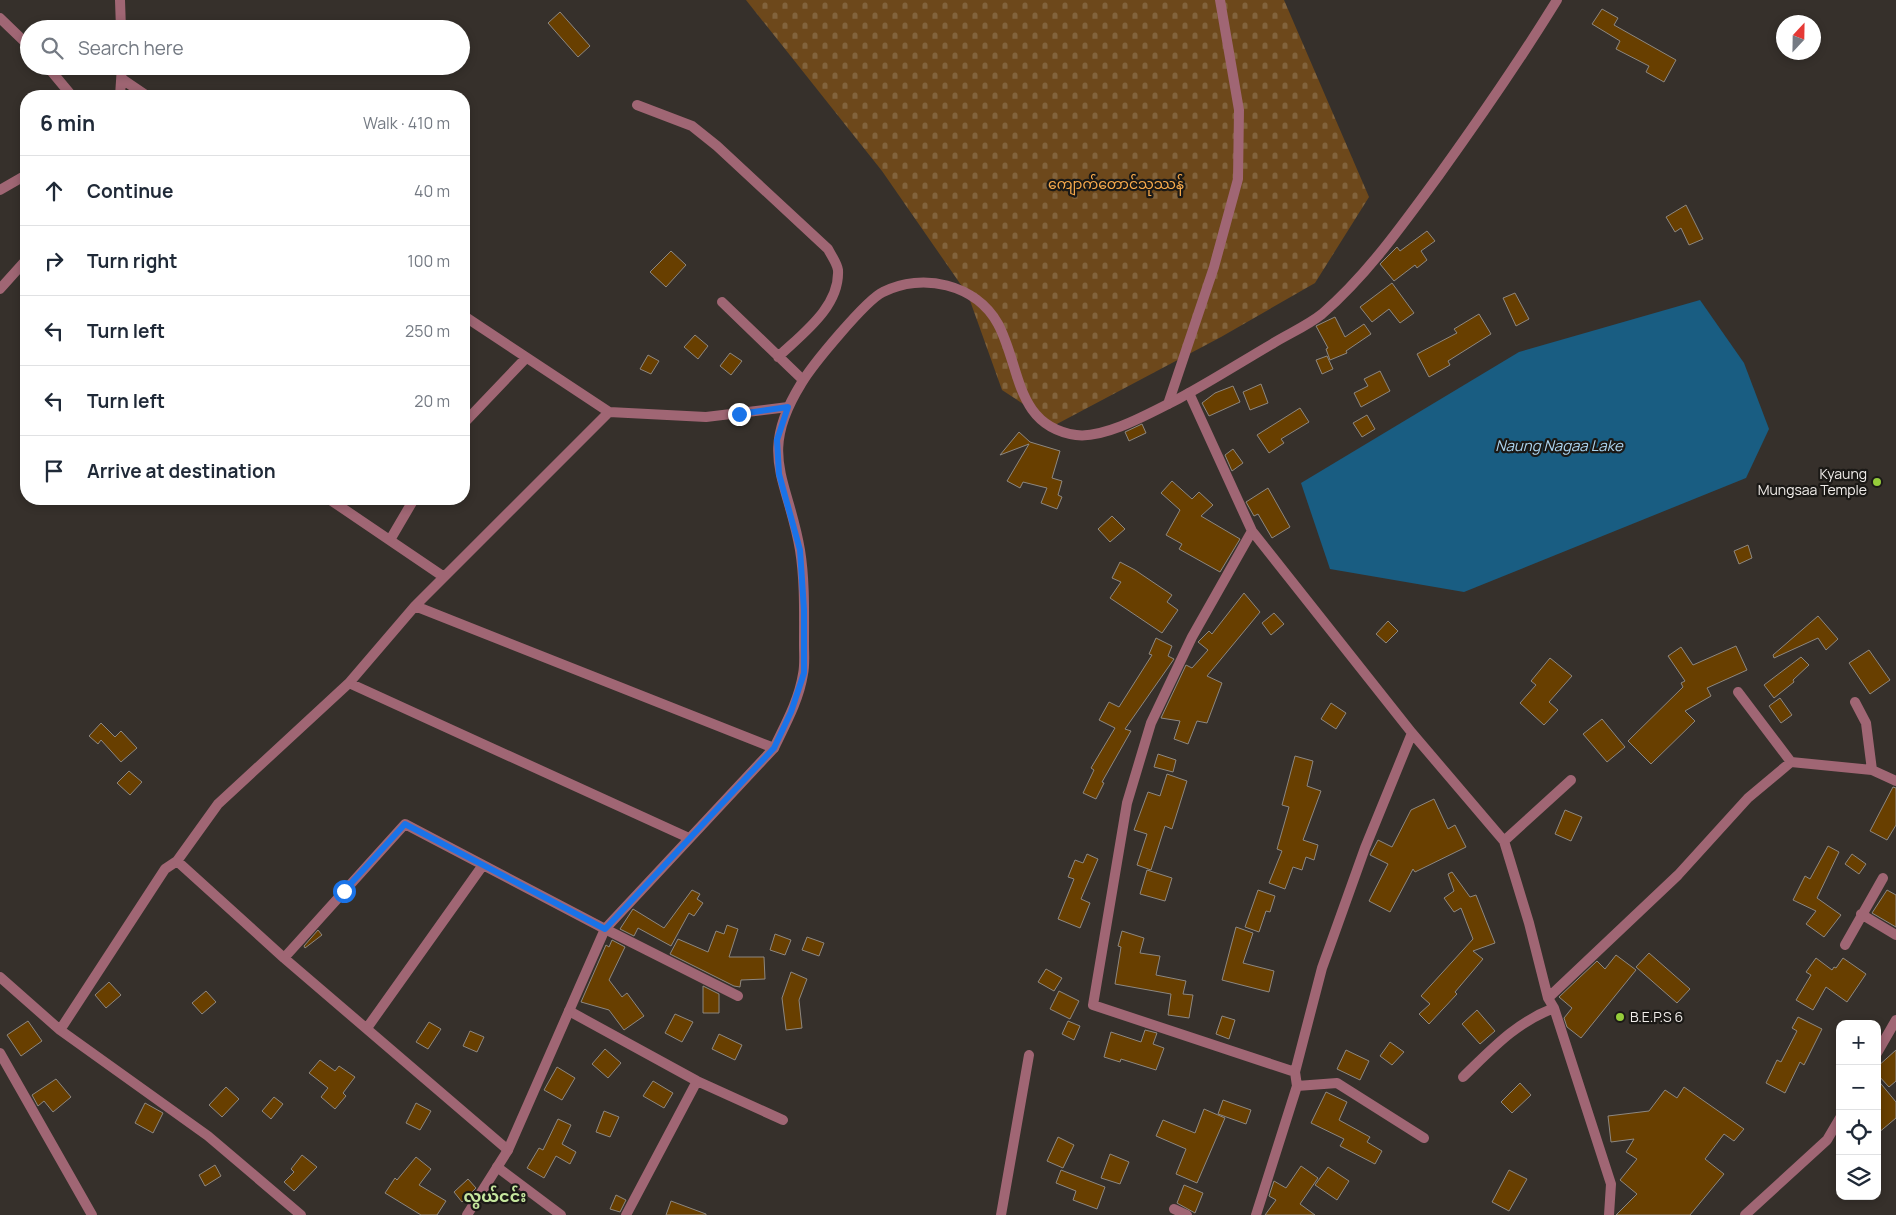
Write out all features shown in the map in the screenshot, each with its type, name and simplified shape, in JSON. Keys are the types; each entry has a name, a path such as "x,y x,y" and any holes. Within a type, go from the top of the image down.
{"street":[{"path":"120,0 121,20"},
{"path":"1168,404 1211,276 1238,178 1239,110 1220,0"},
{"path":"467,1215 508,1150 605,929 774,748 791,712 804,673 804,610 800,550 779,474 777,440 788,407 803,380 855,317 881,292 912,283 941,284 963,290 980,303 997,322 1019,384 1029,406 1041,422 1058,431 1079,436 1103,433 1168,404 1190,393 1319,316 1365,273 1416,208 1514,70 1557,0"},
{"path":"0,18 20,37"},
{"path":"54,75 67,90"},
{"path":"121,90 122,75"},
{"path":"122,79 138,90"},
{"path":"637,105 692,126 828,249 838,268 837,286 823,313 778,357"},
{"path":"0,190 20,178"},
{"path":"0,290 20,269"},
{"path":"722,302 803,380"},
{"path":"470,320 525,359 609,412 706,418 788,407"},
{"path":"470,417 525,359"},
{"path":"1190,393 1252,531 1412,733 1504,842 1529,923 1548,998 1554,1008 1611,1184 1609,1215"},
{"path":"60,1030 165,869 177,861 218,804 349,683 415,606 609,412"},
{"path":"338,505 444,577"},
{"path":"390,540 410,505"},
{"path":"1252,531 1192,637 1151,723 1127,803 1093,1005 1295,1072"},
{"path":"415,606 774,748"},
{"path":"349,683 689,838"},
{"path":"1738,692 1791,762"},
{"path":"1855,702 1866,723 1872,770"},
{"path":"1256,1215 1297,1086 1295,1072 1322,968 1365,848 1412,733"},
{"path":"1548,998 1678,875 1748,798 1791,762 1872,770 1896,781"},
{"path":"1504,842 1571,780"},
{"path":"284,958 405,824 605,929 738,996"},
{"path":"177,861 284,958 508,1150"},
{"path":"367,1028 483,865"},
{"path":"1845,945 1883,878"},
{"path":"1862,914 1896,935"},
{"path":"0,977 60,1030 208,1136 302,1215"},
{"path":"1463,1077 1494,1046 1530,1018 1554,1008"},
{"path":"569,1011 697,1081 783,1120"},
{"path":"1881,1046 1896,1020"},
{"path":"0,1053 4,1069 92,1215"},
{"path":"1000,1215 1029,1055"},
{"path":"626,1215 697,1081"},
{"path":"1297,1086 1337,1083 1424,1138"},
{"path":"1745,1215 1827,1140 1836,1125"},
{"path":"497,1167 561,1215"},
{"path":"1174,1209 1187,1215"}],"green space":[{"name":"ကျောက်တောင်သုဿန်","path":"746,0 1284,0 1369,197 1315,283 1221,337 1055,425 1002,390 968,295 882,171"}],"water":[{"name":"Naung Nagaa Lake","path":"1700,300 1744,363 1769,429 1746,478 1464,592 1330,569 1301,483 1519,352"}],"building":[{"path":"1602,9 1618,18 1614,25 1676,60 1664,82 1646,72 1649,66 1616,49 1620,41 1592,24"},
{"path":"560,12 590,46 578,57 548,23"},
{"path":"1686,205 1703,239 1689,245 1681,228 1675,232 1666,217"},
{"path":"1427,231 1435,241 1421,251 1427,260 1417,268 1415,265 1394,281 1380,264 1397,247 1400,251"},
{"path":"671,251 686,265 666,287 650,272"},
{"path":"1392,283 1414,313 1400,323 1389,309 1372,322 1360,307"},
{"path":"1515,293 1529,319 1516,326 1503,298"},
{"path":"1479,314 1491,334 1448,361 1450,365 1429,377 1417,354 1457,333 1454,329"},
{"path":"1335,317 1345,337 1364,324 1371,334 1346,351 1347,353 1330,360 1326,349 1328,348 1316,326"},
{"path":"695,335 708,346 698,359 684,347"},
{"path":"730,353 742,361 731,375 720,366"},
{"path":"648,355 659,361 651,374 640,369"},
{"path":"1327,356 1333,369 1322,374 1316,360"},
{"path":"1380,371 1390,391 1361,407 1354,393 1368,386 1364,379"},
{"path":"1261,384 1268,403 1250,410 1243,392"},
{"path":"1233,386 1240,402 1209,416 1202,403 1215,393"},
{"path":"1300,408 1309,422 1281,439 1284,443 1269,453 1257,435"},
{"path":"1367,415 1375,429 1362,437 1353,423"},
{"path":"1142,424 1146,433 1129,441 1125,432"},
{"path":"1019,432 1030,442 1060,451 1052,478 1062,481 1058,495 1062,497 1057,509 1041,503 1047,488 1023,482 1020,488 1007,481 1029,444 1000,455"},
{"path":"1233,449 1243,463 1232,471 1225,455"},
{"path":"1172,481 1192,499 1199,492 1213,505 1201,516 1240,539 1220,572 1179,549 1182,544 1166,535 1180,510 1161,493"},
{"path":"1268,488 1290,527 1272,538 1258,514 1254,516 1246,502"},
{"path":"1112,516 1125,529 1110,542 1098,529"},
{"path":"1748,545 1752,558 1739,564 1734,551"},
{"path":"1120,562 1172,595 1167,602 1178,610 1162,633 1110,598 1121,582 1112,578"},
{"path":"1244,593 1260,612 1207,676 1222,683 1207,723 1197,721 1188,744 1174,739 1180,721 1161,718 1186,665 1192,668 1208,650 1198,642 1209,631 1212,634"},
{"path":"1274,613 1284,624 1271,635 1262,623"},
{"path":"1818,616 1838,639 1826,650 1818,638 1774,658 1773,655"},
{"path":"1388,621 1398,631 1386,643 1376,634"},
{"path":"1156,638 1172,646 1168,656 1174,659 1125,729 1131,731 1102,782 1104,783 1096,799 1083,793 1094,770 1091,768 1115,728 1099,720 1109,702 1119,707 1152,655 1149,654"},
{"path":"1736,646 1747,670 1707,688 1711,696 1685,711 1695,721 1651,764 1628,741 1683,687 1681,683 1685,681 1668,656 1681,647 1693,665"},
{"path":"1869,650 1890,680 1870,694 1849,663"},
{"path":"1801,657 1809,665 1793,680 1794,682 1774,698 1764,685"},
{"path":"1550,658 1572,676 1549,702 1558,710 1544,725 1520,703 1536,685 1531,681"},
{"path":"1780,698 1792,715 1781,723 1769,706"},
{"path":"1331,703 1346,713 1336,729 1321,719"},
{"path":"1602,719 1625,747 1607,762 1583,734"},
{"path":"101,723 115,737 121,731 137,748 121,762 101,740 98,744 89,736"},
{"path":"1158,754 1176,760 1173,772 1154,767"},
{"path":"1295,756 1313,761 1307,786 1321,791 1303,840 1318,845 1314,860 1306,857 1302,870 1293,867 1285,889 1269,883 1282,851 1277,849 1289,807 1282,805"},
{"path":"129,771 142,782 130,795 117,783"},
{"path":"1167,774 1187,781 1172,829 1165,826 1151,870 1137,865 1147,834 1134,830 1148,792 1160,796"},
{"path":"1893,787 1896,788 1896,825 1887,840 1870,831"},
{"path":"1434,799 1448,829 1455,825 1466,847 1415,872 1413,869 1390,912 1369,901 1388,864 1370,855 1378,840 1392,847 1411,810"},
{"path":"1565,810 1582,817 1571,841 1555,834"},
{"path":"1828,846 1839,852 1817,898 1841,915 1824,937 1806,924 1816,911 1793,900 1805,876 1810,879"},
{"path":"1087,854 1098,859 1081,899 1090,903 1080,928 1058,919 1074,879 1068,877 1075,860 1083,863"},
{"path":"1852,854 1866,864 1859,874 1845,864"},
{"path":"1147,870 1172,878 1165,901 1140,894"},
{"path":"1452,872 1470,897 1476,895 1495,943 1473,951 1483,959 1455,992 1457,994 1429,1024 1419,1014 1430,1004 1421,996 1473,939 1461,908 1454,912 1444,898 1454,891 1448,874"},
{"path":"692,890 700,894 697,899 703,903 694,916 689,913 671,946 638,928 634,936 620,929 633,909 664,928"},
{"path":"1258,890 1275,896 1270,912 1266,911 1259,932 1245,927"},
{"path":"1887,890 1896,895 1896,927 1872,913"},
{"path":"727,925 738,929 729,957 764,957 765,979 741,980 740,987 734,986 670,954 678,939 708,952 716,931 724,934"},
{"path":"1236,927 1253,933 1243,963 1274,971 1269,992 1222,980"},
{"path":"318,930 322,935 305,948 304,946"},
{"path":"1122,931 1144,938 1140,953 1160,956 1156,975 1186,981 1183,994 1193,995 1189,1018 1168,1015 1171,994 1115,984 1121,947 1118,946"},
{"path":"775,934 791,940 785,955 770,950"},
{"path":"807,937 824,943 819,956 802,950"},
{"path":"612,940 625,947 609,980 622,997 627,993 644,1016 624,1030 609,1010 581,1002 606,945 609,947"},
{"path":"1649,953 1690,989 1677,1003 1636,967"},
{"path":"1616,955 1636,970 1581,1038 1567,1027 1564,1018 1572,1008 1559,997 1597,961 1605,969"},
{"path":"1816,958 1832,970 1834,967 1836,968 1843,958 1866,974 1847,1002 1826,987 1813,1010 1796,1000 1811,975 1806,972"},
{"path":"1046,969 1062,978 1054,991 1038,982"},
{"path":"791,972 807,979 799,1000 802,1028 786,1030 782,998"},
{"path":"109,982 121,995 106,1008 95,995"},
{"path":"703,986 719,994 719,1013 703,1013"},
{"path":"206,991 216,1002 202,1014 192,1003"},
{"path":"1059,991 1079,1001 1070,1019 1050,1009"},
{"path":"1477,1010 1495,1031 1480,1044 1462,1024"},
{"path":"675,1014 693,1022 682,1042 665,1033"},
{"path":"1222,1016 1235,1020 1229,1039 1216,1034"},
{"path":"1798,1017 1822,1029 1804,1065 1800,1062 1785,1093 1766,1083 1777,1060 1781,1062 1797,1031 1792,1028"},
{"path":"28,1021 42,1041 21,1056 7,1035"},
{"path":"1068,1021 1080,1026 1074,1040 1062,1034"},
{"path":"429,1022 441,1029 428,1049 416,1042"},
{"path":"1145,1030 1157,1033 1153,1044 1164,1048 1156,1070 1121,1059 1120,1062 1104,1057 1111,1032 1141,1042"},
{"path":"470,1031 484,1037 477,1052 463,1046"},
{"path":"719,1034 742,1045 735,1060 712,1049"},
{"path":"1390,1042 1404,1052 1392,1065 1380,1056"},
{"path":"605,1049 621,1063 608,1078 592,1064"},
{"path":"1346,1050 1369,1061 1360,1080 1337,1069"},
{"path":"1896,1050 1896,1081 1889,1087 1881,1078 1881,1063"},
{"path":"320,1060 335,1071 339,1066 355,1077 343,1093 346,1096 335,1109 321,1097 328,1088 309,1073"},
{"path":"557,1067 575,1078 562,1100 544,1090"},
{"path":"56,1079 71,1097 53,1112 44,1101 38,1106 32,1095"},
{"path":"653,1081 673,1093 664,1108 643,1096"},
{"path":"1520,1083 1531,1095 1512,1113 1501,1102"},
{"path":"1881,1084 1896,1102 1896,1118 1881,1131"},
{"path":"226,1087 239,1099 222,1117 209,1105"},
{"path":"1684,1087 1744,1129 1734,1141 1724,1134 1705,1159 1724,1174 1690,1215 1616,1215 1637,1194 1620,1180 1637,1159 1626,1152 1634,1139 1611,1142 1608,1116 1649,1111 1665,1090 1677,1098"},
{"path":"1326,1092 1347,1102 1339,1120 1370,1137 1367,1142 1382,1151 1375,1164 1340,1146 1344,1139 1311,1123"},
{"path":"274,1097 283,1104 271,1119 262,1111"},
{"path":"1223,1100 1251,1110 1246,1124 1218,1114"},
{"path":"145,1103 163,1113 153,1133 135,1123"},
{"path":"416,1103 431,1111 420,1130 406,1123"},
{"path":"1204,1109 1225,1118 1197,1183 1176,1174 1186,1149 1156,1136 1163,1120 1195,1133"},
{"path":"604,1111 619,1117 610,1137 596,1132"},
{"path":"558,1119 571,1125 562,1144 576,1152 570,1164 556,1156 544,1178 527,1168 539,1148 543,1150"},
{"path":"1058,1137 1074,1145 1063,1168 1047,1161"},
{"path":"1110,1154 1129,1162 1120,1184 1101,1178"},
{"path":"302,1155 317,1167 294,1191 284,1182 294,1172 291,1169"},
{"path":"416,1157 431,1169 419,1185 446,1201 437,1215 421,1215 385,1193 395,1178 397,1180"},
{"path":"215,1165 221,1176 205,1186 199,1175"},
{"path":"1301,1166 1318,1178 1300,1204 1315,1215 1265,1215 1276,1200 1269,1196 1274,1181 1286,1188"},
{"path":"1328,1167 1349,1181 1337,1200 1315,1185"},
{"path":"1061,1170 1105,1187 1097,1209 1073,1200 1076,1191 1056,1183"},
{"path":"1509,1170 1527,1179 1509,1211 1492,1202"},
{"path":"468,1179 476,1188 462,1202 454,1192"},
{"path":"1184,1185 1203,1193 1195,1213 1177,1203"},
{"path":"616,1195 626,1200 620,1212 610,1209"},
{"path":"671,1201 706,1214 706,1215 666,1215"}],"place":[{"name":"Kyaung Mungsaa Temple","path":"1877,482"},
{"name":"B.E.P.S 6","path":"1620,1017"}],"district":[{"name":"လွယ်ငင်း","path":"495,1196"}],"route":[{"path":"344,891 405,824 605,929 774,748 791,712 804,673 804,610 800,550 779,474 777,440 788,407 739,414"}]}
